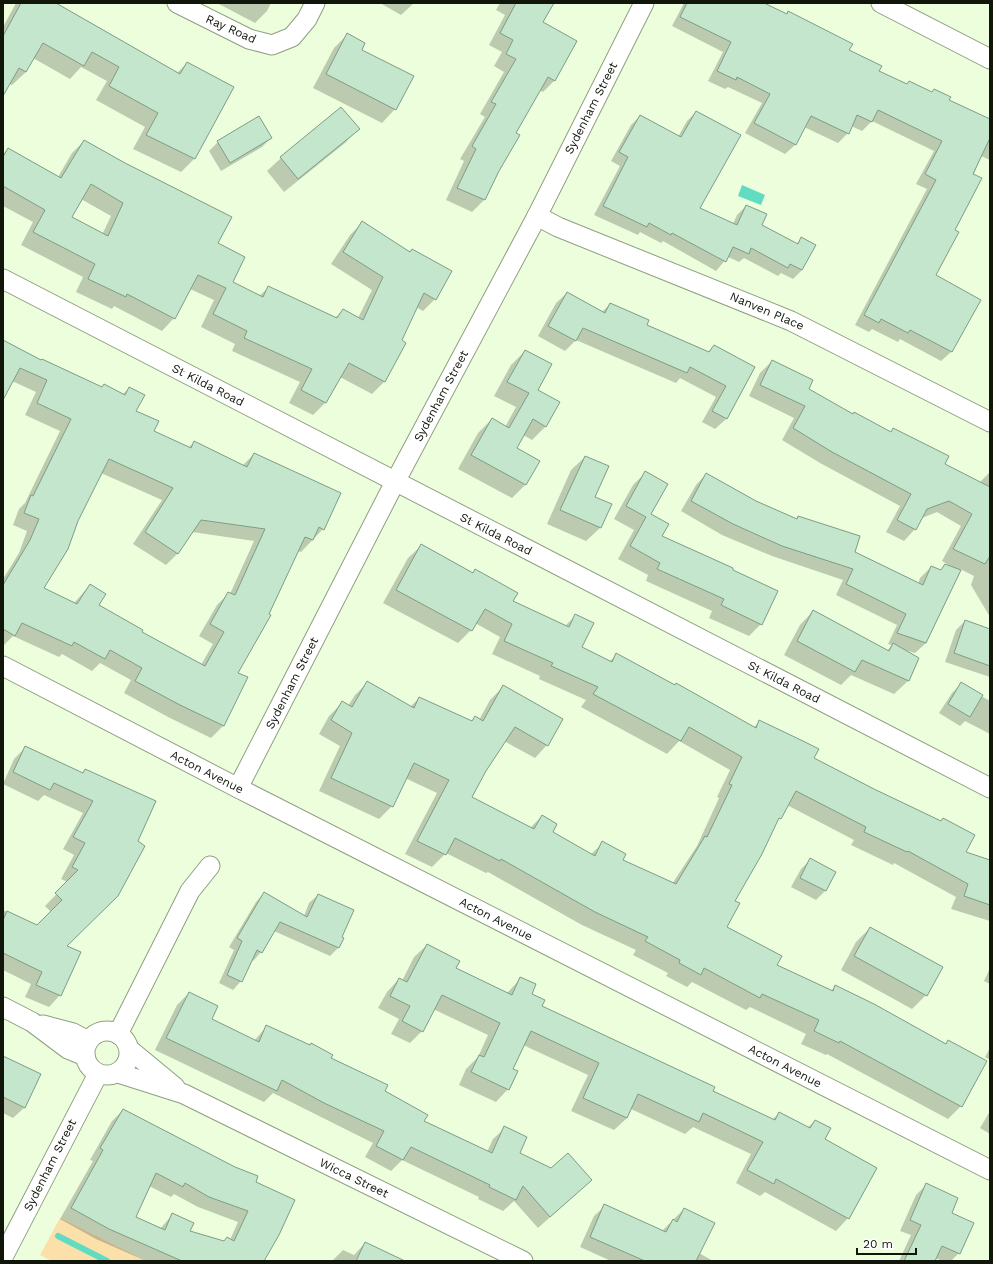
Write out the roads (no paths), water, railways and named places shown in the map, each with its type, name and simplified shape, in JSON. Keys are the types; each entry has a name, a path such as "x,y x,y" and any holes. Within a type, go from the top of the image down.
{"street":[{"name":"Ray Road","path":"177,3 249,39 272,45 292,37 307,19 316,3"},
{"name":"Sydenham Street","path":"238,788 395,482 537,216 644,3"},
{"path":"881,3 990,59"},
{"name":"Nanven Place","path":"537,216 558,226 791,320 990,422"},
{"name":"St Kilda Road","path":"3,279 990,788"},
{"name":"Acton Avenue","path":"3,666 238,788 990,1170"},
{"path":"118,1034 190,890 210,866"},
{"path":"3,1007 32,1022 68,1049 87,1048"},
{"path":"105,1031 118,1034 127,1043 129,1049 127,1063 118,1073 112,1075 98,1074 87,1063 87,1048 98,1033 105,1031"},
{"name":"Wicca Street","path":"129,1049 184,1094"},
{"name":"Wicca Street","path":"118,1073 184,1094 523,1261"},
{"name":"Sydenham Street","path":"3,1257 98,1074"}],"water":[{"path":"742,185 765,195 761,205 738,196"}],"waterway":[{"path":"58,1236 107,1261"}]}
